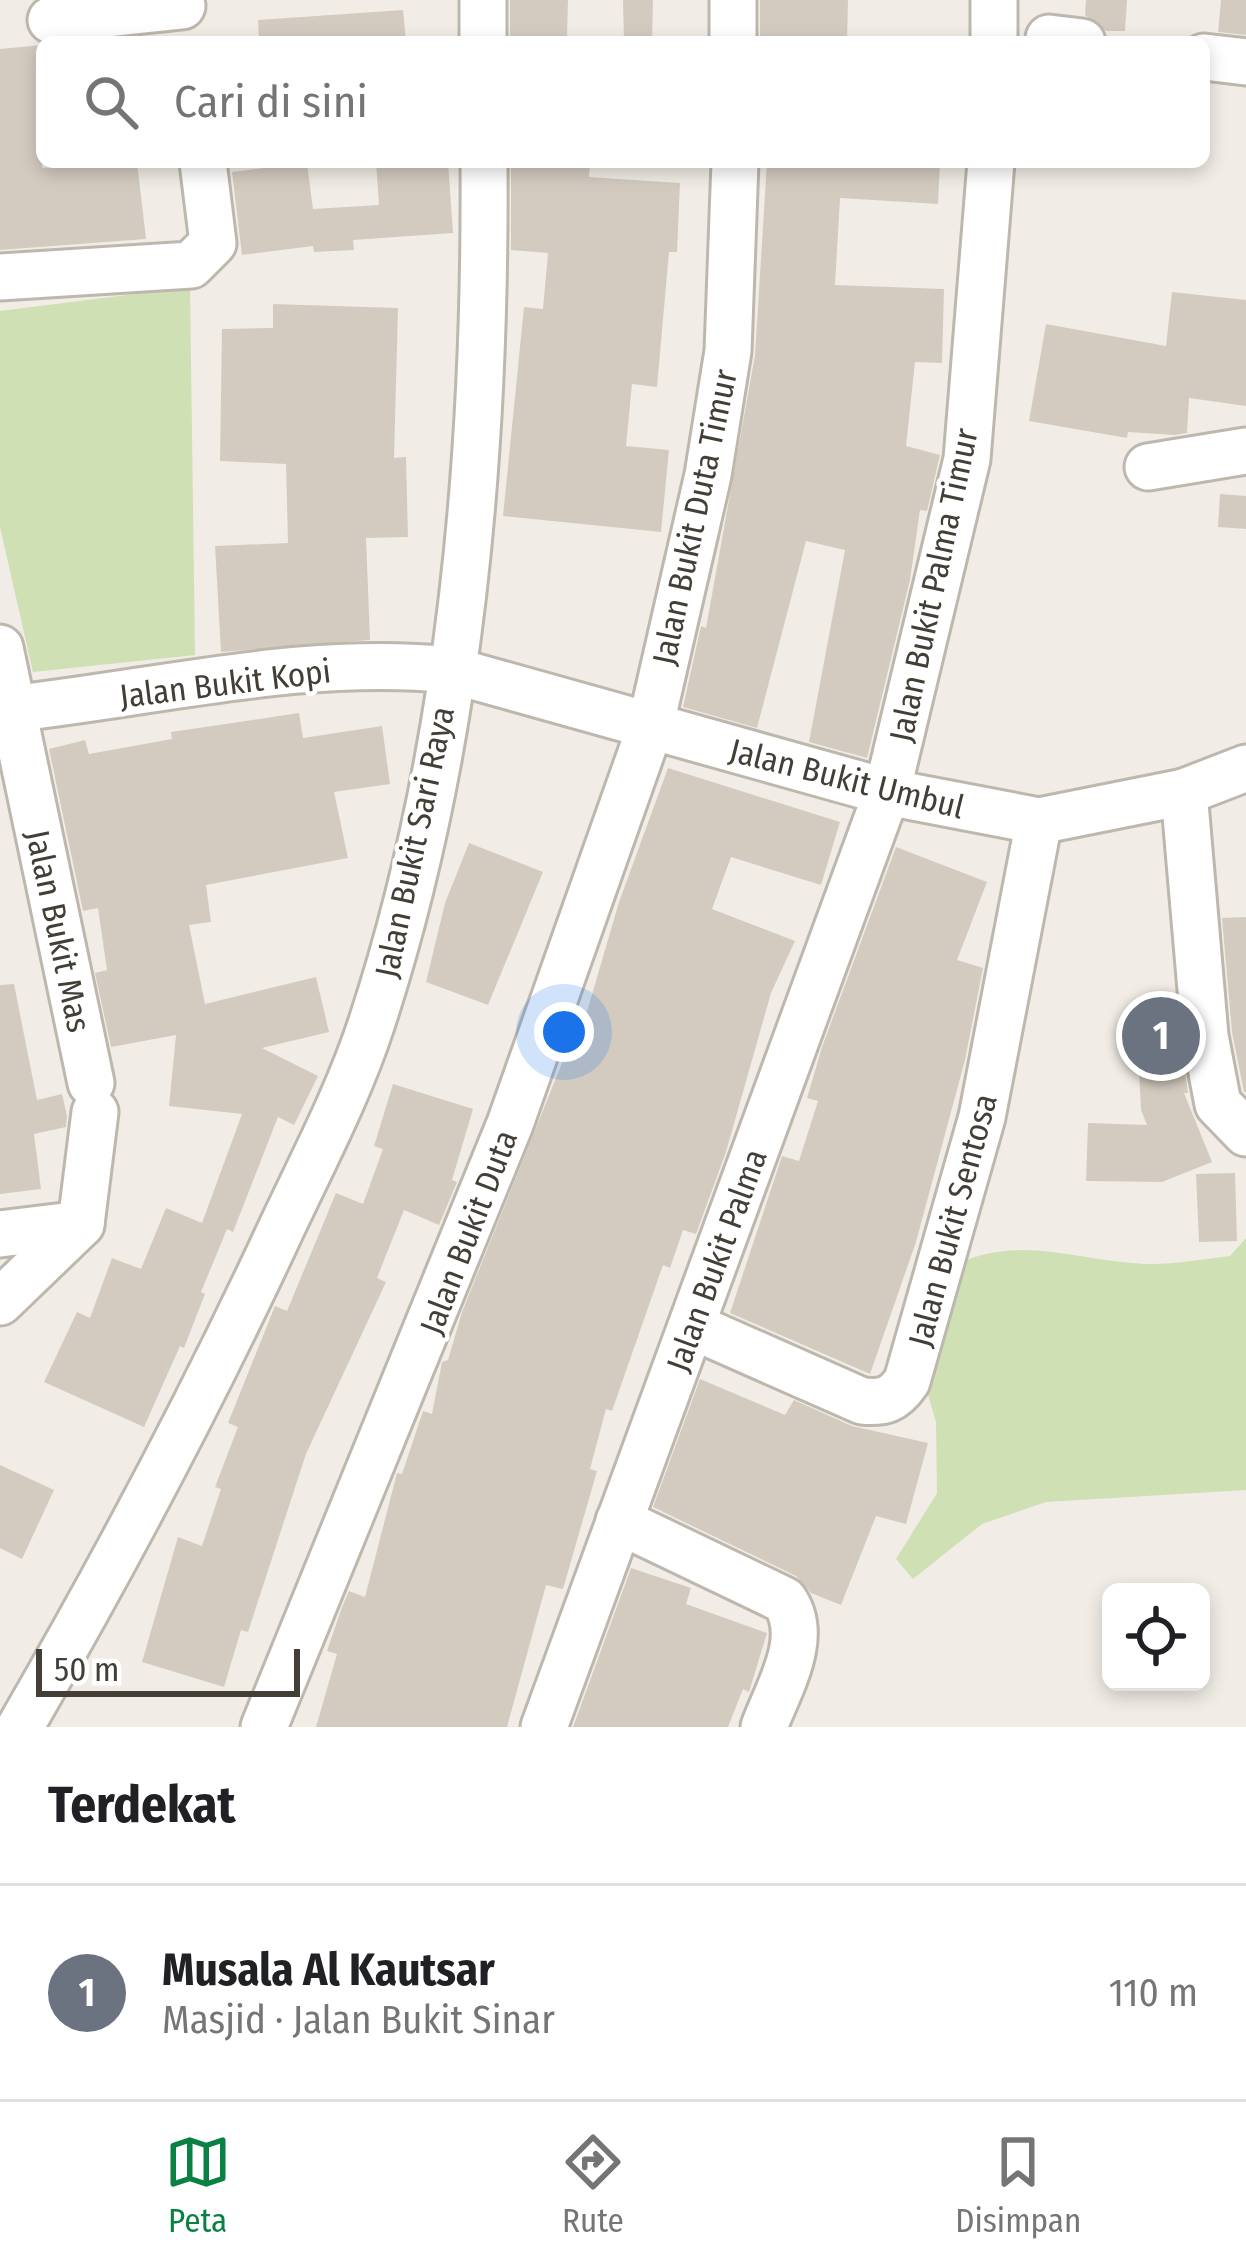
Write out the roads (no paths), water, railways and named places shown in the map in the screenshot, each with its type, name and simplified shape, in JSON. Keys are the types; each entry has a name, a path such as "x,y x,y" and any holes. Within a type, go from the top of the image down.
{"street":[{"path":"483,0 483,36"},
{"path":"733,0 733,36"},
{"path":"994,0 994,36"},
{"path":"51,20 183,16"},
{"path":"1210,58 1246,62"},
{"path":"0,277 191,265 213,243 204,168"},
{"name":"Jalan Bukit Sari Raya","path":"20,1727 95,1597 230,1341 338,1109 395,947 417,860 451,670 482,395 484,168"},
{"name":"Jalan Bukit Duta Timur","path":"650,728 708,475 728,351 735,168"},
{"name":"Jalan Bukit Palma Timur","path":"887,792 968,459 991,168"},
{"path":"1148,467 1246,451"},
{"name":"Jalan Bukit Mas","path":"0,648 6,710 93,1097 81,1224"},
{"name":"Jalan Bukit Kopi","path":"6,710 322,670 409,665 451,670"},
{"name":"Jalan Bukit Umbul","path":"451,670 887,792 1039,821 1184,792 1246,768"},
{"name":"Jalan Bukit Duta","path":"264,1727 510,1124 650,728"},
{"name":"Jalan Bukit Palma","path":"544,1727 887,792"},
{"path":"1184,792 1204,1036 1218,1104 1246,1133"},
{"name":"Jalan Bukit Sentosa","path":"692,1326 862,1401 882,1403 896,1396 907,1381 977,1139 1039,821"},
{"path":"0,1234 81,1224"},
{"path":"0,1301 81,1224"},
{"path":"620,1521 784,1600 793,1613 793,1647 764,1727"}],"place":[{"name":"Musala Al Kautsar","path":"1161,1036"}]}
